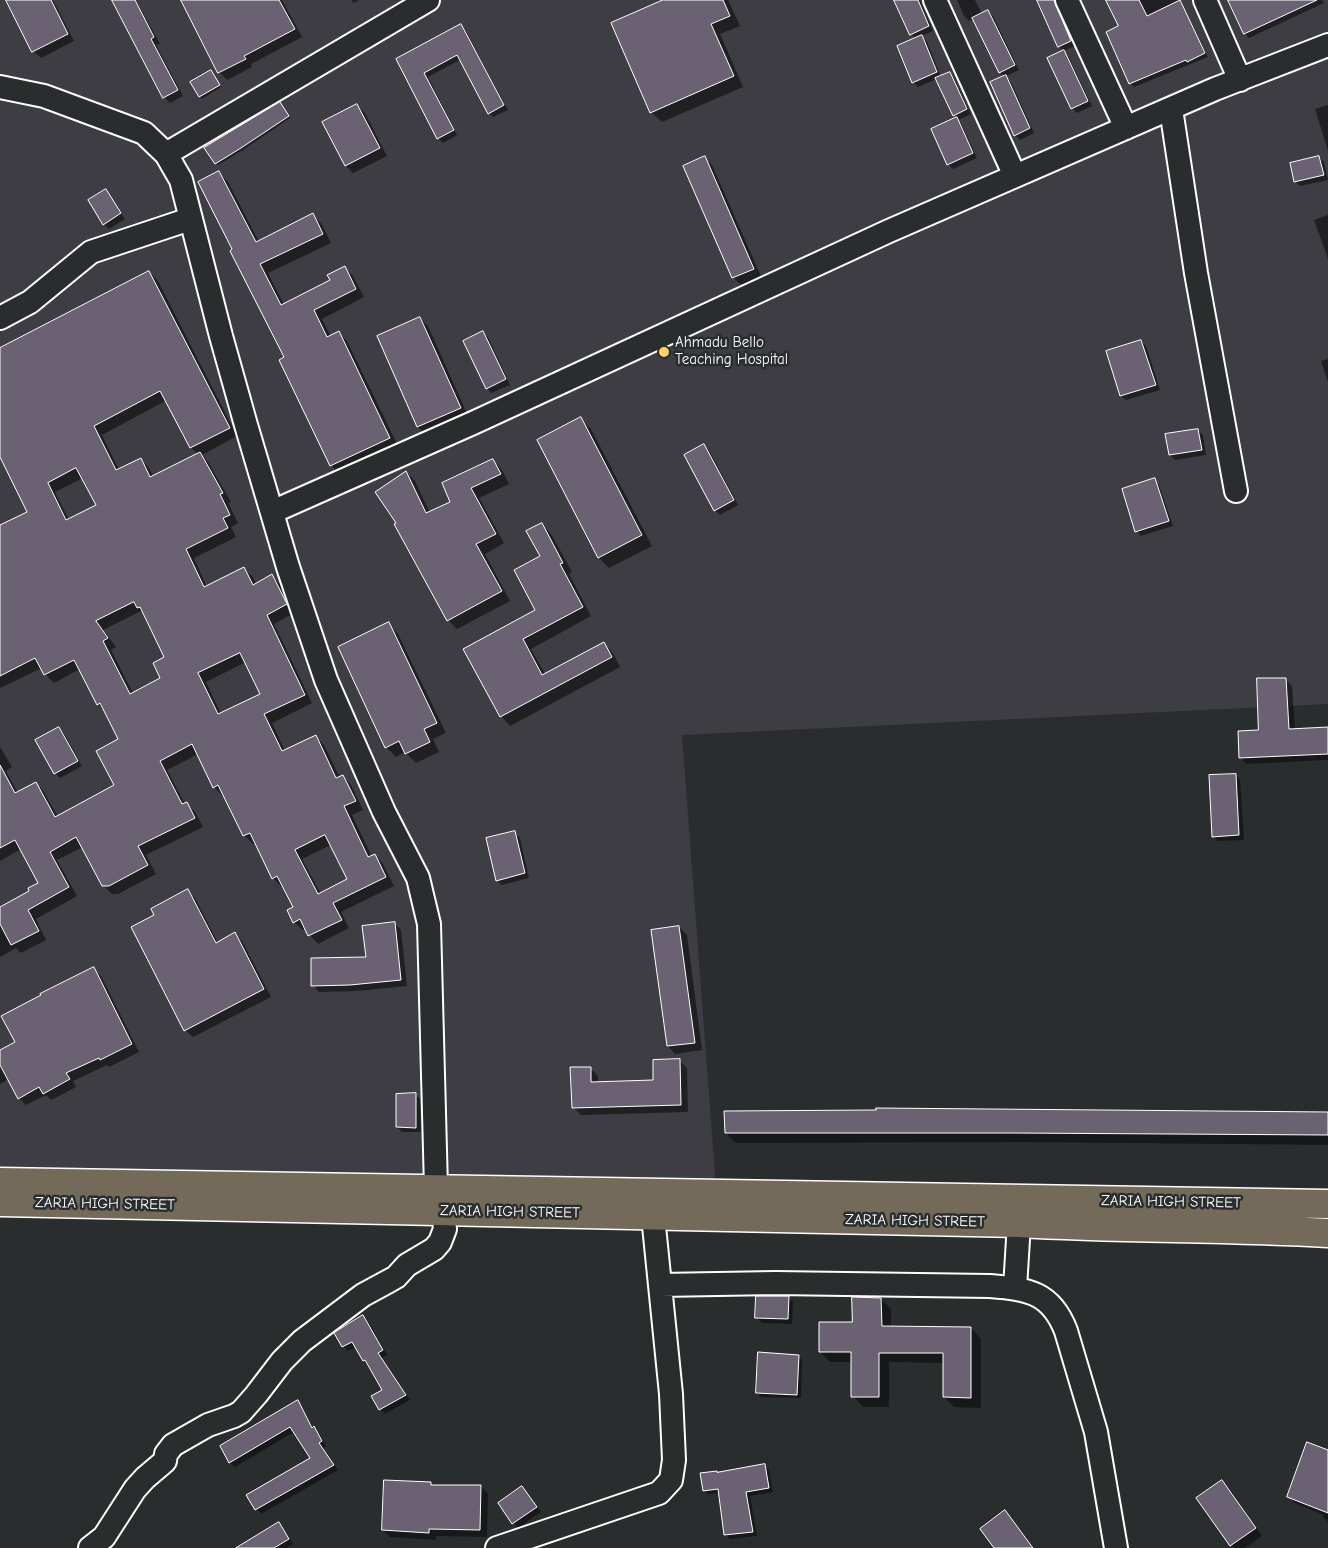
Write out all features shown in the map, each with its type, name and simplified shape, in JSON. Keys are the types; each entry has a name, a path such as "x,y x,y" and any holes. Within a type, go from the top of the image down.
{"main road":[{"name":"ZARIA HIGH STREET","path":"0,1182 440,1200 1016,1211 1095,1228 1264,1229 1328,1234"},
{"name":"ZARIA HIGH STREET","path":"0,1202 440,1200 653,1216 1328,1204"}],"street":[{"path":"166,154 428,0"},
{"path":"935,0 1015,176"},
{"path":"1067,0 1126,128"},
{"path":"1205,0 1240,80"},
{"path":"272,512 474,423 890,231 1126,128 1328,45"},
{"path":"0,87 44,96 144,133 166,154 181,180 223,345 288,567 326,680 384,812 418,878 429,924 440,1200 445,1229 440,1242 434,1249 407,1265 396,1277 363,1295 302,1341 282,1361 241,1412 208,1424 173,1444 166,1454 165,1461 135,1489 104,1537 90,1548"},
{"path":"1171,109 1196,273 1236,491"},
{"path":"0,318 30,302 91,252 190,219"},
{"path":"1015,1288 1016,1211"},
{"path":"497,1548 659,1493 671,1480 674,1460 671,1394 653,1216"},
{"path":"660,1285 775,1283 990,1286 1015,1288 1035,1293 1061,1319 1096,1432 1116,1548"}],"shaded area":[{"name":"Ahmadu Bello Teaching Hospital","path":"0,0 1328,0 1328,704 682,735 716,1188 0,1167"}],"building":[{"path":"6,0 51,0 68,34 32,52"},
{"path":"112,0 135,0 154,37 151,39 178,90 163,98"},
{"path":"181,0 279,0 295,29 244,56 246,59 218,73"},
{"path":"663,0 723,0 730,16 711,24 734,76 650,113 611,23"},
{"path":"894,0 918,0 929,26 910,35"},
{"path":"1037,0 1054,0 1071,41 1058,47"},
{"path":"1106,0 1139,0 1147,16 1180,0 1205,53 1187,62 1186,60 1129,84 1106,32 1118,26"},
{"path":"1228,0 1317,0 1244,34"},
{"path":"988,10 1015,65 999,73 972,18"},
{"path":"461,24 504,105 488,114 457,55 424,73 454,130 437,139 396,59"},
{"path":"922,35 937,72 912,83 897,46"},
{"path":"1064,50 1088,101 1071,109 1047,58"},
{"path":"211,70 220,85 199,97 190,82"},
{"path":"950,72 967,109 953,116 935,78"},
{"path":"1006,75 1030,128 1014,136 990,82"},
{"path":"280,102 289,116 215,164 204,148"},
{"path":"357,104 380,148 345,166 322,122"},
{"path":"957,117 973,153 947,165 931,129"},
{"path":"705,156 754,269 732,278 683,166"},
{"path":"1319,156 1324,175 1294,182 1290,163"},
{"path":"219,171 256,242 313,213 323,234 260,264 281,305 330,280 327,275 345,266 356,289 314,310 327,337 339,331 390,438 330,466 279,360 284,357 230,251 232,249 198,182"},
{"path":"106,189 121,213 103,225 88,200"},
{"path":"149,271 230,428 190,448 160,391 94,426 116,470 141,458 150,477 200,452 223,493 220,494 230,515 223,518 228,528 186,549 204,587 244,567 253,585 272,574 287,604 267,615 305,695 264,714 282,751 316,735 336,778 343,775 356,801 344,806 368,857 375,854 386,877 333,903 342,920 308,936 300,919 293,923 287,910 293,907 277,876 272,879 250,833 243,836 218,785 213,788 192,744 160,761 182,804 187,802 195,818 138,846 148,865 109,886 102,886 76,837 50,852 69,887 28,910 39,931 11,945 0,924 0,907 29,891 28,888 38,883 15,840 0,848 0,765 15,793 36,782 55,817 114,785 96,751 118,739 100,703 97,705 74,660 44,675 35,658 0,676 0,525 27,512 0,457 0,348","holes":["76,468 96,505 66,520 48,483","134,602 137,608 140,607 164,657 153,663 160,678 130,694 103,641 108,638 96,621","240,653 260,694 218,714 198,673","325,835 347,879 318,894 295,850"]},
{"path":"420,317 461,408 417,427 377,336"},
{"path":"483,331 506,379 486,389 463,341"},
{"path":"1141,340 1156,385 1120,396 1106,351"},
{"path":"581,417 642,535 598,558 537,440"},
{"path":"1198,429 1202,450 1169,455 1165,434"},
{"path":"704,444 734,500 714,511 684,455"},
{"path":"493,459 501,474 471,488 496,534 476,544 502,591 447,621 394,524 396,523 375,492 406,471 426,513 450,502 442,483"},
{"path":"1155,478 1169,521 1135,532 1122,489"},
{"path":"542,523 563,563 560,564 583,607 523,639 542,675 604,642 612,657 500,717 463,649 535,610 514,570 540,556 526,531"},
{"path":"389,622 437,723 424,729 430,742 405,754 399,741 385,748 338,647"},
{"path":"1257,678 1286,678 1289,729 1328,727 1328,754 1239,758 1238,731 1258,730"},
{"path":"59,727 78,761 54,774 35,740"},
{"path":"1236,774 1239,835 1212,837 1209,775"},
{"path":"515,831 525,873 496,881 486,838"},
{"path":"188,889 216,943 235,932 264,989 184,1031 131,927 154,915 151,909"},
{"path":"395,922 401,980 350,985 311,986 311,958 366,957 362,926"},
{"path":"679,926 695,1043 667,1046 651,930"},
{"path":"94,967 132,1044 100,1060 99,1058 66,1073 70,1079 43,1094 39,1087 18,1099 0,1065 0,1050 15,1042 1,1016"},
{"path":"680,1059 681,1105 572,1108 570,1067 591,1067 591,1082 653,1080 653,1060"},
{"path":"416,1093 416,1128 396,1127 396,1094"},
{"path":"876,1108 1328,1112 1328,1135 725,1133 724,1111 876,1110"},
{"path":"756,1296 789,1296 788,1319 755,1318"},
{"path":"852,1297 881,1298 882,1326 971,1327 971,1398 943,1397 943,1353 879,1353 879,1397 851,1397 851,1352 819,1352 819,1322 852,1322"},
{"path":"363,1315 383,1350 378,1353 406,1395 379,1410 371,1396 382,1390 365,1360 363,1361 352,1342 342,1347 334,1333"},
{"path":"758,1352 799,1355 797,1395 756,1393"},
{"path":"298,1400 312,1428 314,1426 322,1441 319,1443 334,1465 255,1510 246,1495 310,1458 290,1427 229,1463 220,1446"},
{"path":"1307,1442 1328,1450 1328,1513 1287,1497"},
{"path":"765,1464 769,1488 746,1492 753,1532 724,1535 718,1489 703,1491 700,1473"},
{"path":"384,1480 431,1482 431,1485 481,1485 480,1530 429,1529 429,1533 382,1530"},
{"path":"1222,1480 1256,1528 1230,1546 1196,1498"},
{"path":"522,1486 537,1507 512,1524 498,1503"},
{"path":"1005,1510 1033,1548 994,1548 980,1529"},
{"path":"279,1522 289,1539 274,1548 236,1548"}],"place":[{"name":"Ahmadu Bello Teaching Hospital","path":"664,352"}]}
